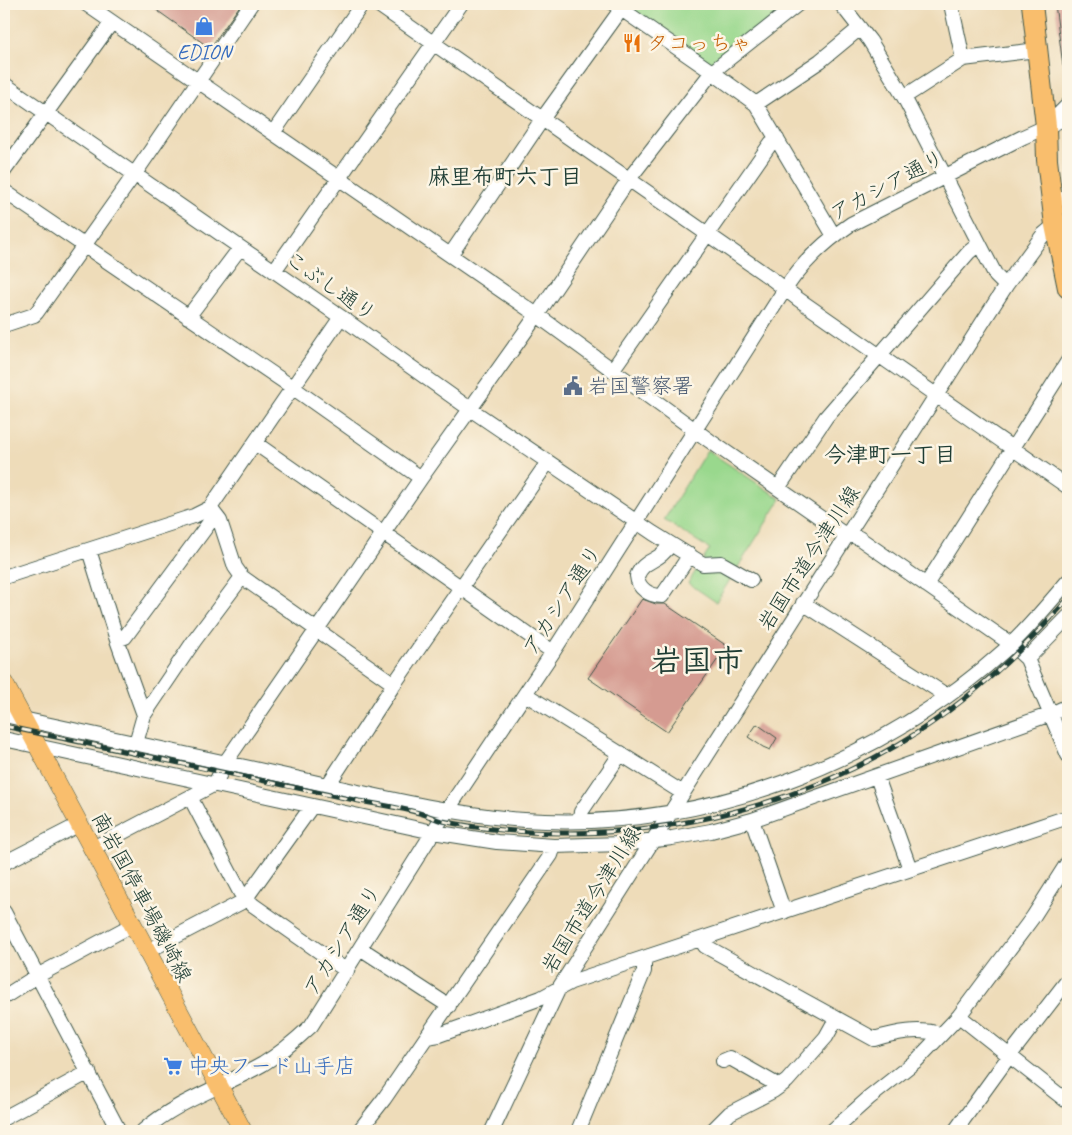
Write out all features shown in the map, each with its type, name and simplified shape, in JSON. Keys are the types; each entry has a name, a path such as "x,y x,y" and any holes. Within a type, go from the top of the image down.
{"highway":[{"path":"1032,4 1046,126 1047,160 1060,199 1055,226 1068,288"}],"main road":[{"name":"南岩国停車場磯崎線","path":"4,684 243,1131"}],"street":[{"path":"86,4 338,179 450,254 613,369 710,441 841,532 859,538 1011,644 1027,659 1068,755"},
{"path":"4,325 34,315 37,312 252,4"},
{"path":"273,133 362,4"},
{"path":"377,4 543,118 1068,487"},
{"path":"274,271 461,4"},
{"path":"91,849 215,784 224,763 421,478 537,315 629,179 712,72 798,4"},
{"path":"841,4 881,57 904,97 996,276 1007,284"},
{"path":"951,4 962,59"},
{"path":"450,254 620,5 756,104 834,236"},
{"path":"4,171 44,113 112,22"},
{"path":"756,104 820,61 860,28"},
{"path":"904,97 962,59 1037,50"},
{"name":"こぶし通り","path":"4,84 341,317 470,409 670,544 703,564 721,563 751,580"},
{"path":"1046,126 1068,105"},
{"path":"1046,126 1068,117"},
{"name":"アカシア通り","path":"143,1131 182,1103 263,1064 291,1044 311,1026 433,832 553,652 794,275 812,255 851,224 1046,126"},
{"path":"613,369 706,234 771,143 777,139"},
{"path":"4,191 292,387 421,478"},
{"name":"岩国市道今津川線","path":"492,1131 559,988 1007,284 1043,235 1055,226"},
{"path":"778,488 826,417 969,252 979,244"},
{"path":"188,317 240,248"},
{"path":"118,640 125,637 212,511 292,387 341,317"},
{"path":"926,585 1068,361"},
{"path":"255,443 553,652"},
{"path":"328,785 394,684 548,462"},
{"path":"4,577 212,511"},
{"path":"212,511 220,521 235,567 242,577 394,684"},
{"path":"670,544 657,559 642,566 637,576 639,585 652,596 662,596 693,557"},
{"path":"89,550 144,715"},
{"path":"136,743 144,715 194,641 242,577"},
{"path":"4,715 448,810 523,820 614,819 670,813 747,795 791,780 836,761 880,739 945,698 972,677 1011,644 1068,581"},
{"path":"803,603 941,692 945,698"},
{"path":"1027,659 1068,617"},
{"path":"525,694 683,793"},
{"path":"4,739 433,832 497,842 554,846 597,845 652,841 711,831 752,820 877,777 1051,714 1068,706"},
{"path":"579,820 581,812 621,753"},
{"path":"877,777 910,869"},
{"path":"190,797 240,892 253,905 347,971"},
{"path":"146,952 240,904 312,806"},
{"path":"427,1037 439,1036 541,998 571,982 1068,817"},
{"path":"752,820 784,912"},
{"path":"4,863 78,825"},
{"path":"359,1131 384,1099 449,1006 551,856 554,846"},
{"path":"832,1131 869,1098 917,1060 959,1016 1033,917 1068,862"},
{"path":"4,912 119,1131"},
{"path":"4,997 37,976 132,925"},
{"path":"701,940 705,946 874,1039 889,1034 909,1031 927,1031 941,1034"},
{"path":"360,948 449,1006"},
{"path":"578,1131 644,971 644,958"},
{"path":"955,1131 1010,1055 1068,980"},
{"path":"959,1016 1068,1102"},
{"path":"712,1131 730,1113 778,1088 787,1081 826,1037 836,1018"},
{"path":"724,1061 730,1058 774,1083 778,1088"},
{"path":"4,1118 89,1072"}],"green space":[{"path":"633,4 791,4 712,65 629,8"},
{"path":"707,450 781,499 716,602 688,583 710,549 664,520"}],"building":[{"name":"EDION","path":"148,4 241,4 210,48"},
{"path":"1055,4 1068,4 1068,65 1063,66"},
{"path":"642,599 656,604 665,604 727,646 667,732 588,678"},
{"path":"757,724 777,738 770,750 748,737"}],"railway":[{"path":"4,726 401,809 441,821 471,826 563,833 650,828 737,811 820,783 861,765 923,729 968,696 1030,640 1068,599"}],"place":[{"name":"EDION","path":"204,26"},
{"name":"タコっちゃ","path":"632,43"},
{"name":"岩国警察署","path":"573,386"},
{"name":"中央フード山手店","path":"173,1066"}],"district":[{"name":"麻里布町六丁目","path":"505,177"},
{"name":"今津町一丁目","path":"890,455"},
{"name":"岩国市","path":"697,660"}]}
